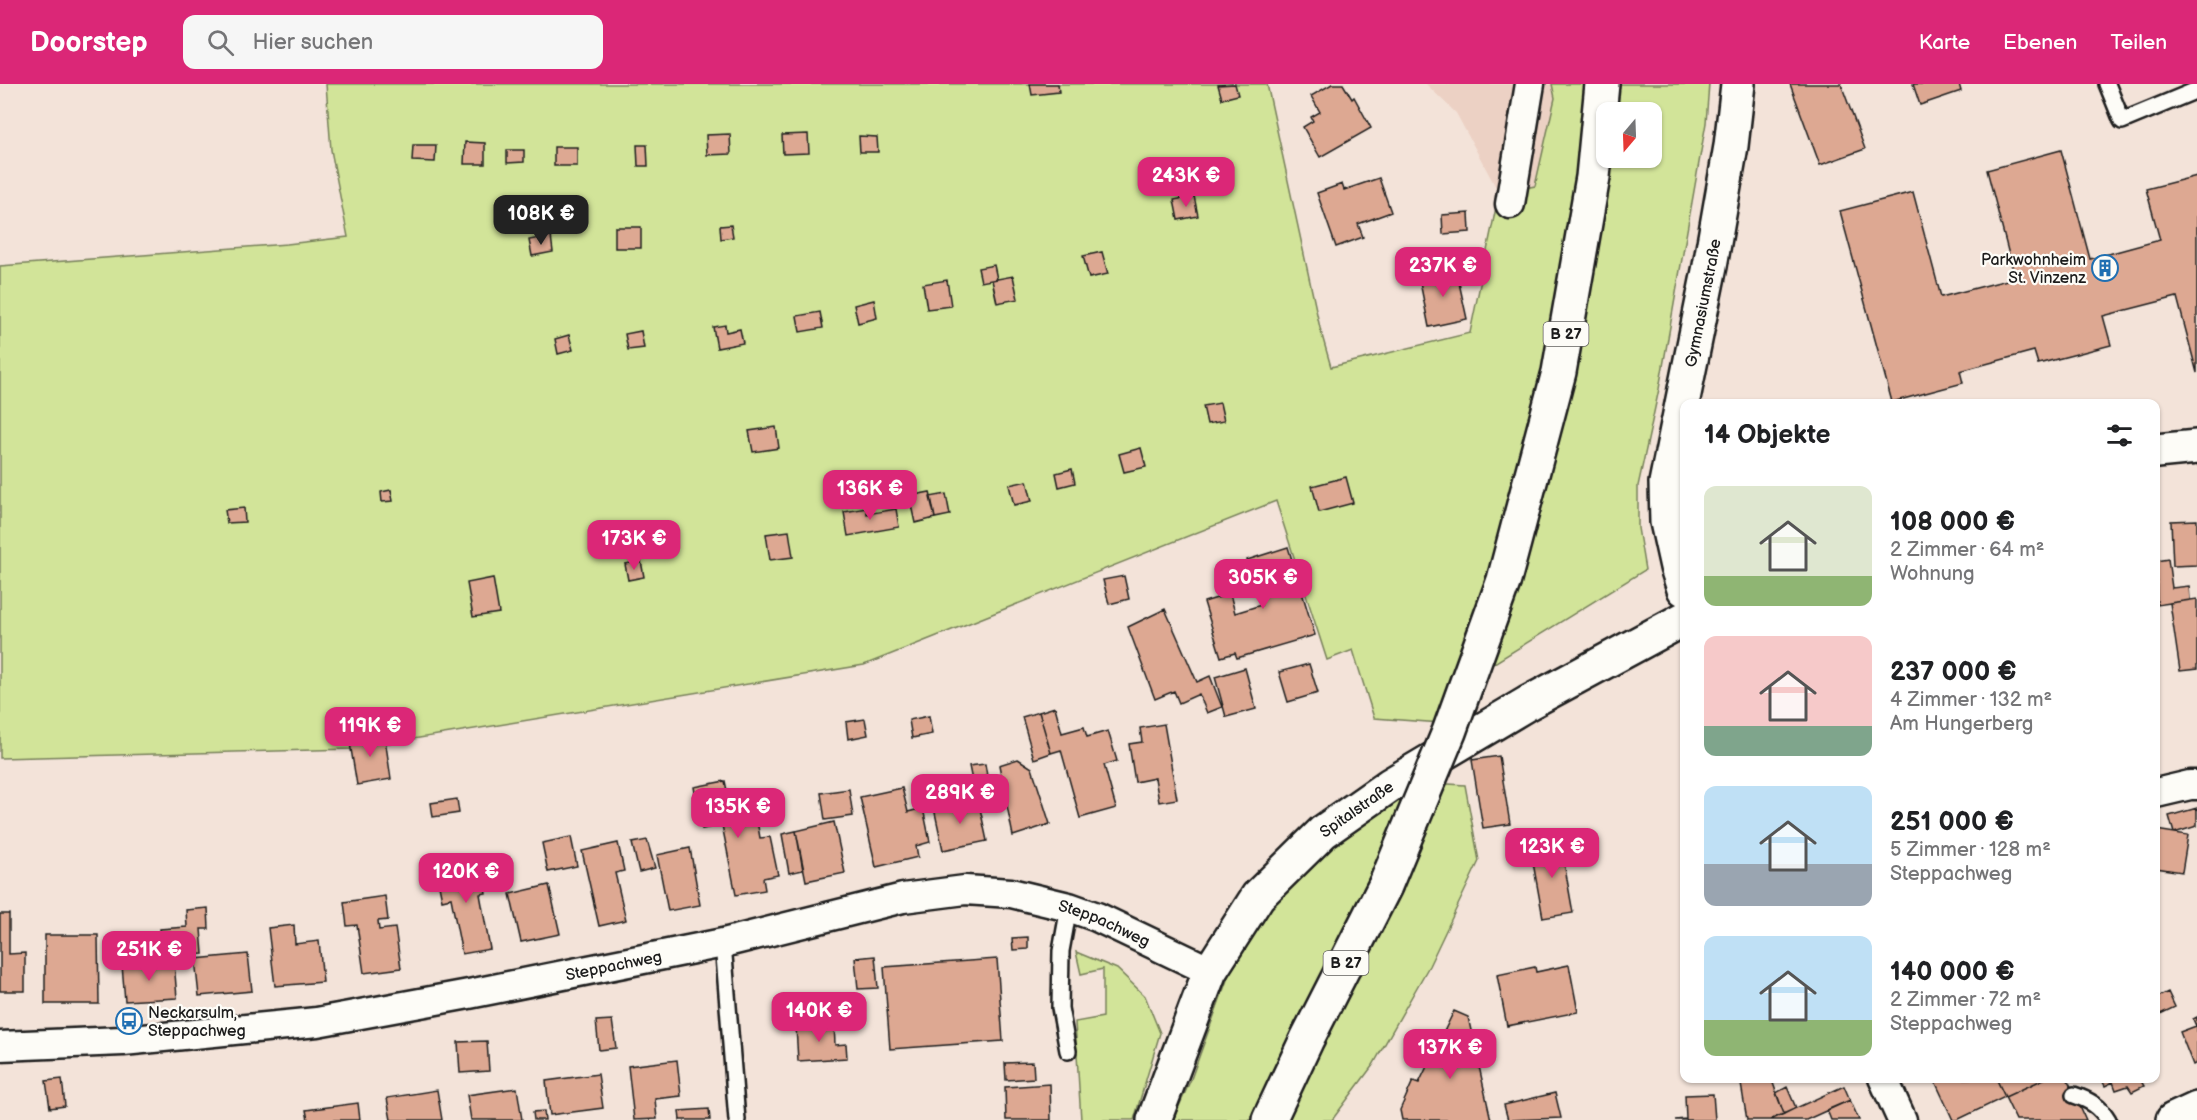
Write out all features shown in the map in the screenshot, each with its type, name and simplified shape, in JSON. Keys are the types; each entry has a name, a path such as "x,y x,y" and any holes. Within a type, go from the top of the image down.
{"main road":[{"name":"B 27","path":"1269,1120 1307,1039 1385,886 1449,732 1504,580 1559,372 1593,177 1602,84"},
{"name":"Gymnasiumstraße","path":"1683,399 1722,200 1738,84"},
{"name":"Gymnasiumstraße","path":"1680,412 1666,483 1667,522 1680,576"},
{"path":"2160,451 2197,447"},
{"name":"Spitalstraße","path":"1154,1120 1210,970 1258,896 1323,832 1390,785 1528,704 1680,621"},
{"name":"B 27","path":"1250,1120 1307,1039"},
{"path":"2173,1120 2197,1109"}],"street":[{"path":"1510,204 1530,84"},
{"path":"2160,792 2190,784 2197,785"},
{"name":"Steppachweg","path":"0,1046 123,1041 317,1022 723,943 903,898 965,890 1011,893 1068,907 1097,917 1210,970"},
{"path":"1885,1083 1902,1120"}],"lane":[{"path":"2107,84 2122,120 2197,90"},
{"path":"1068,907 1060,951 1059,1008 1068,1052"},
{"path":"723,943 737,1120"},
{"path":"2074,1095 2102,1109 2108,1120"}],"shaded area":[{"path":"1426,84 1552,84 1555,98 1535,186 1499,193 1456,113"}],"green space":[{"path":"326,84 1267,84 1320,328 1331,367 1470,333 1499,193 1535,186 1555,98 1552,84 1709,84 1706,123 1659,389 1638,486 1638,528 1645,570 1478,673 1431,783 1465,785 1479,861 1429,966 1373,1065 1332,1120 1173,1120 1191,1079 1231,969 1267,904 1373,811 1418,786 1441,723 1374,718 1353,650 1327,660 1276,501 864,665 352,749 0,758 0,266 287,244 348,237 331,150"},
{"path":"1076,952 1117,969 1145,996 1160,1033 1134,1120 1081,1120 1075,1022 1103,1017 1103,969 1081,974"}],"building":[{"path":"1030,84 1058,84 1059,92 1032,95"},
{"path":"1235,84 1238,95 1222,99 1218,85"},
{"path":"1332,84 1343,84 1352,99 1354,97 1371,128 1320,157 1303,127 1313,121 1311,117 1320,112 1311,96"},
{"path":"1790,84 1841,84 1865,149 1820,165"},
{"path":"1913,84 1959,84 1961,91 1920,105"},
{"path":"730,134 731,154 707,155 706,135"},
{"path":"808,134 809,153 783,154 782,135"},
{"path":"859,136 877,137 878,152 860,152"},
{"path":"465,142 485,143 485,164 464,164"},
{"path":"413,145 436,145 435,162 412,161"},
{"path":"637,145 647,145 648,166 638,166"},
{"path":"554,147 577,147 577,166 554,166"},
{"path":"507,150 524,150 524,162 507,163"},
{"name":"Parkwohnheim St. Vinzenz","path":"2061,150 2090,259 2160,240 2146,189 2197,176 2197,373 2177,297 2103,316 2111,345 2038,364 2034,351 1960,371 1963,383 1903,399 1891,399 1840,211 1913,192 1941,297 2015,278 1987,170"},
{"path":"1379,178 1391,212 1358,224 1363,237 1336,247 1317,193 1342,184 1344,190"},
{"path":"1194,196 1198,216 1178,220 1174,200"},
{"path":"1469,213 1470,232 1443,234 1442,215"},
{"path":"731,225 733,237 721,239 720,226"},
{"path":"615,227 641,227 641,248 615,248"},
{"path":"551,236 553,252 532,256 529,240"},
{"path":"1102,252 1108,274 1089,278 1083,256"},
{"path":"994,265 997,279 981,282 978,268"},
{"path":"1456,269 1467,319 1429,327 1419,277"},
{"path":"1013,276 1018,299 997,303 992,280"},
{"path":"947,280 951,306 927,309 923,284"},
{"path":"874,300 877,318 858,323 854,305"},
{"path":"820,312 823,328 800,332 797,316"},
{"path":"725,325 726,332 740,329 743,343 717,348 713,327"},
{"path":"641,331 644,348 628,350 625,334"},
{"path":"569,335 573,350 558,354 555,339"},
{"path":"1220,403 1224,421 1207,424 1203,406"},
{"path":"776,427 779,448 753,452 749,431"},
{"path":"1141,448 1146,467 1124,472 1119,454"},
{"path":"1072,469 1075,483 1059,487 1056,473"},
{"path":"1346,477 1353,503 1319,512 1312,486"},
{"path":"1027,481 1032,501 1014,505 1009,485"},
{"path":"391,490 393,501 382,502 381,492"},
{"path":"930,492 935,518 915,523 909,496"},
{"path":"946,494 950,515 935,518 930,497"},
{"path":"244,508 245,522 227,523 225,510"},
{"path":"866,508 867,514 896,509 899,527 848,536 844,512"},
{"path":"2197,520 2197,565 2173,566 2171,521"},
{"path":"789,531 793,557 770,560 766,534"},
{"path":"1288,547 1315,635 1237,658 1235,653 1221,657 1204,602 1230,594 1235,613 1261,605 1247,560"},
{"path":"2168,559 2172,588 2189,586 2190,600 2160,605 2160,560"},
{"path":"641,561 644,577 628,580 625,564"},
{"path":"1124,576 1129,599 1109,604 1103,580"},
{"path":"493,578 499,613 473,617 467,583"},
{"path":"2197,599 2197,669 2180,671 2170,603"},
{"path":"1165,609 1197,682 1210,676 1222,707 1207,713 1199,694 1179,703 1174,691 1155,699 1128,627"},
{"path":"1309,664 1318,693 1288,702 1279,672"},
{"path":"1245,668 1256,709 1226,717 1215,677"},
{"path":"1055,707 1062,733 1084,727 1087,737 1108,731 1117,761 1104,765 1116,808 1080,818 1061,750 1051,753 1039,712"},
{"path":"1039,712 1051,753 1034,759 1022,717"},
{"path":"929,716 932,734 912,738 909,720"},
{"path":"865,719 868,735 848,739 846,722"},
{"path":"1164,724 1177,799 1159,802 1155,778 1135,782 1129,744 1142,742 1140,728"},
{"path":"384,732 391,779 357,785 349,737"},
{"path":"1499,756 1510,824 1483,828 1472,760"},
{"path":"1018,759 1032,768 1050,824 1013,836 999,765"},
{"path":"985,764 990,794 975,796 969,766"},
{"path":"725,781 733,820 756,815 760,838 770,837 778,875 763,878 765,890 736,895 722,825 702,829 694,787"},
{"path":"902,788 908,812 923,808 930,842 916,846 918,857 876,867 860,797"},
{"path":"849,789 853,816 825,820 821,793"},
{"path":"457,799 459,813 433,817 431,803"},
{"path":"978,799 987,841 943,850 934,808"},
{"path":"2197,808 2197,826 2174,833 2169,816"},
{"path":"834,822 845,873 806,881 796,831"},
{"path":"796,831 803,870 789,873 782,834"},
{"path":"2160,831 2188,835 2182,872 2160,869"},
{"path":"571,837 577,866 548,872 542,843"},
{"path":"647,840 655,868 639,872 632,843"},
{"path":"1560,840 1573,913 1543,918 1530,846"},
{"path":"618,843 624,871 615,873 626,920 599,926 582,851"},
{"path":"690,848 700,905 668,911 657,855"},
{"path":"509,857 512,878 502,880 498,859"},
{"path":"480,862 486,893 480,894 490,949 462,954 451,898 442,900 436,870"},
{"path":"549,885 560,934 521,942 510,894"},
{"path":"385,896 388,920 378,921 379,930 395,928 401,968 364,973 357,925 347,926 344,902"},
{"path":"208,908 209,929 201,929 203,954 162,956 160,929 187,927 186,910"},
{"path":"0,914 9,914 9,954 25,953 25,991 0,991"},
{"path":"294,925 295,944 319,941 323,982 275,986 268,928"},
{"path":"45,935 98,935 99,1004 45,1004"},
{"path":"1028,937 1028,949 1013,950 1012,938"},
{"path":"248,954 252,991 199,996 195,959"},
{"path":"875,956 878,988 858,989 855,958"},
{"path":"997,959 1003,1041 890,1049 884,967"},
{"path":"174,962 177,998 125,1001 122,965"},
{"path":"1569,965 1578,1012 1507,1026 1497,975 1535,967 1536,972"},
{"path":"2168,992 2175,1007 2160,1014 2160,996"},
{"path":"1454,1011 1468,1017 1491,1120 1402,1120 1400,1110 1413,1081 1419,1083"},
{"path":"2197,1017 2197,1063 2193,1065 2180,1032 2196,1026 2193,1019"},
{"path":"612,1020 616,1048 599,1050 596,1021"},
{"path":"834,1023 835,1045 846,1044 847,1058 798,1061 796,1026"},
{"path":"487,1041 489,1071 460,1073 458,1042"},
{"path":"677,1060 681,1096 655,1099 657,1119 634,1120 628,1066"},
{"path":"1033,1062 1034,1078 1006,1080 1005,1063"},
{"path":"598,1074 603,1108 550,1115 546,1081"},
{"path":"62,1079 65,1106 50,1108 46,1081"},
{"path":"1741,1083 1773,1083 1784,1114 1770,1120 1747,1120"},
{"path":"1936,1083 1998,1083 2005,1097 1953,1120"},
{"path":"1998,1083 2035,1083 2005,1097"},
{"path":"2035,1083 2069,1083 2086,1120 2016,1120 2005,1097"},
{"path":"2113,1083 2142,1083 2144,1086 2132,1092 2128,1086 2116,1090"},
{"path":"1050,1084 1051,1120 1006,1120 1005,1087"},
{"path":"1844,1086 1850,1100 1806,1120 1770,1120"},
{"path":"1787,1087 1796,1108 1784,1114 1776,1093"},
{"path":"517,1088 522,1120 471,1120 467,1095"},
{"path":"437,1090 442,1120 391,1120 387,1098"},
{"path":"1555,1093 1561,1118 1508,1120 1504,1105"},
{"path":"1713,1094 1715,1120 1675,1120 1686,1119 1685,1095"},
{"path":"1850,1100 1859,1120 1831,1120 1827,1110"},
{"path":"358,1103 360,1120 308,1120 306,1110"},
{"path":"709,1109 710,1120 680,1120 679,1111"},
{"path":"544,1111 545,1120 534,1120 533,1112"}],"place":[{"name":"Parkwohnheim St. Vinzenz","path":"2105,268"},
{"name":"Neckarsulm, Steppachweg","path":"129,1021"}]}
